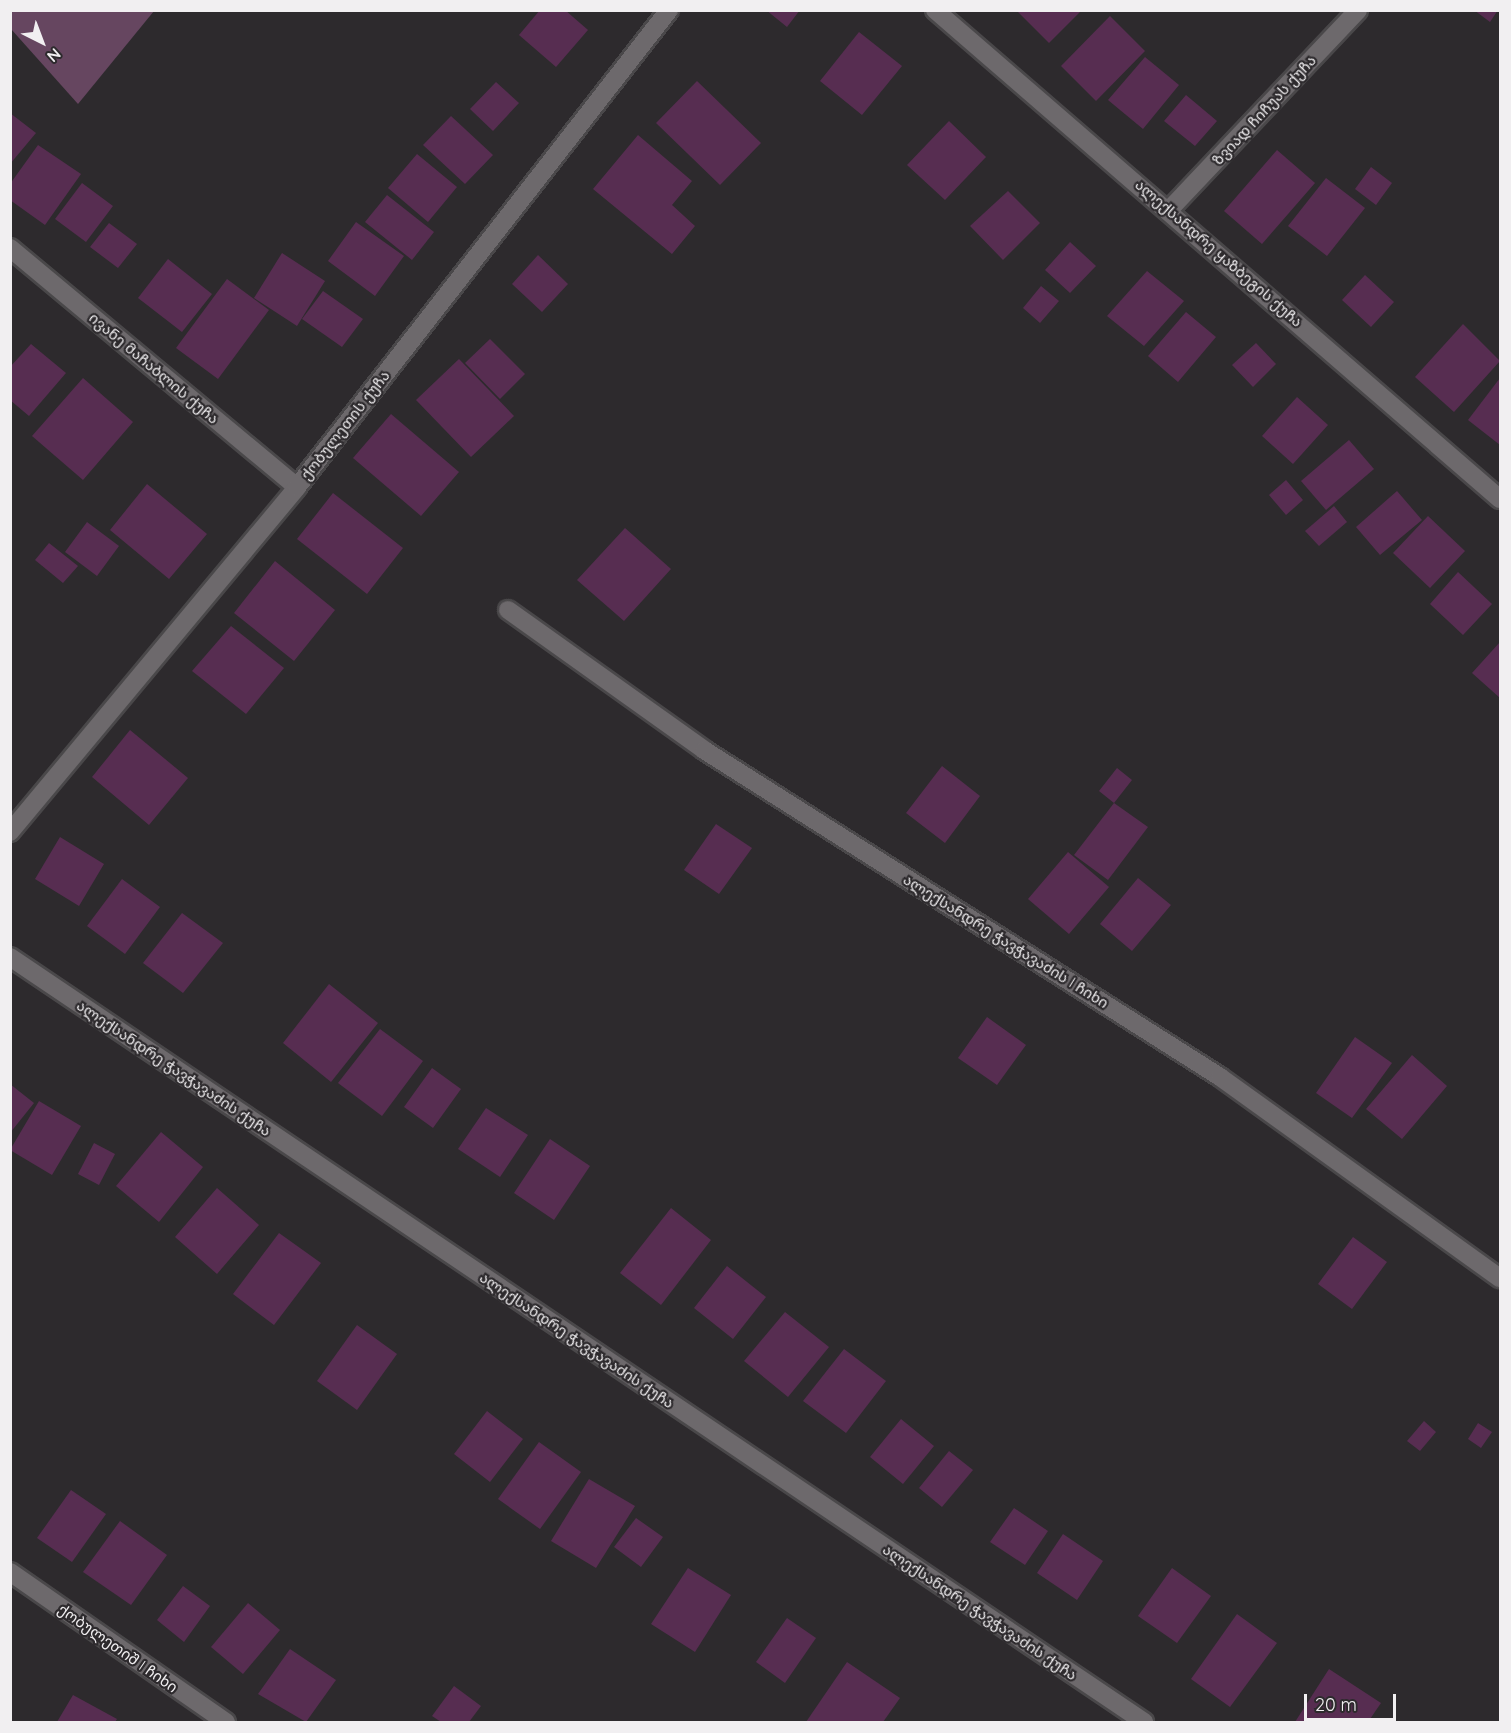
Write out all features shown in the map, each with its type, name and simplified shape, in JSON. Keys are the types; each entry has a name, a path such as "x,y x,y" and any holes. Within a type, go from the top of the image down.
{"street":[{"name":"ქობულეთის ქუჩა","path":"10,832 297,488 669,10"},
{"name":"ალექსანდრე ყაზბეგის ქუჩა","path":"935,10 1500,498"},
{"name":"ზვიად ჩიჩუას ქუჩა","path":"1169,210 1358,10"},
{"name":"ივანე მაჩაბლის ქუჩა","path":"10,248 297,488"},
{"name":"ალექსანდრე ჭავჭავაძის I ჩიხი","path":"508,610 704,750 1220,1077 1500,1278"},
{"name":"ალექსანდრე ჭავჭავაძის ქუჩა","path":"10,957 1144,1722"},
{"name":"ქობულეთიშ I ჩიხი","path":"10,1572 226,1722"}],"shaded area":[{"path":"11,10 154,11 78,104 11,29"}],"building":[{"path":"540,10 565,10 588,30 556,67 519,35"},
{"path":"766,10 800,10 787,27"},
{"path":"1016,10 1082,10 1049,43"},
{"path":"1474,10 1498,10 1490,22"},
{"path":"1110,16 1145,51 1096,101 1061,66"},
{"path":"859,32 902,66 862,115 820,81"},
{"path":"1145,57 1179,85 1143,129 1108,100"},
{"path":"697,81 761,143 720,185 656,123"},
{"path":"496,82 519,103 493,131 470,109"},
{"path":"1186,95 1217,121 1195,146 1164,121"},
{"path":"10,113 36,133 10,164"},
{"path":"451,116 493,155 465,184 423,145"},
{"path":"949,121 986,157 945,200 907,165"},
{"path":"638,135 692,181 672,205 695,226 672,254 593,189"},
{"path":"38,145 81,174 45,225 10,200 10,184"},
{"path":"1277,150 1315,183 1262,244 1224,211"},
{"path":"417,154 457,187 428,222 388,188"},
{"path":"1371,167 1392,183 1376,205 1355,189"},
{"path":"1326,178 1365,208 1327,256 1288,226"},
{"path":"82,183 113,206 86,242 55,219"},
{"path":"1008,191 1040,223 1003,260 970,226"},
{"path":"387,195 434,232 412,260 365,222"},
{"path":"356,222 404,256 375,296 328,261"},
{"path":"109,223 137,244 118,268 90,247"},
{"path":"1070,242 1096,266 1070,293 1045,270"},
{"path":"282,253 325,281 297,326 254,298"},
{"path":"538,255 568,284 542,312 512,284"},
{"path":"168,259 212,294 182,332 138,298"},
{"path":"1147,271 1184,301 1144,346 1107,316"},
{"path":"1365,275 1394,302 1371,327 1342,300"},
{"path":"227,279 269,310 218,379 176,348"},
{"path":"1041,286 1059,301 1040,323 1023,308"},
{"path":"323,291 363,319 342,347 302,319"},
{"path":"1186,312 1216,337 1178,382 1148,356"},
{"path":"1463,324 1500,361 1454,412 1415,377"},
{"path":"490,339 525,374 500,399 465,363"},
{"path":"1256,343 1276,364 1253,387 1232,365"},
{"path":"31,344 66,373 29,416 10,400 10,367"},
{"path":"459,359 514,416 471,457 416,400"},
{"path":"83,378 133,422 83,480 32,436"},
{"path":"1500,378 1500,445 1468,420"},
{"path":"1297,397 1328,425 1293,464 1262,436"},
{"path":"391,414 459,472 421,516 353,458"},
{"path":"1349,440 1374,469 1326,510 1301,481"},
{"path":"1286,480 1303,500 1286,515 1269,495"},
{"path":"147,484 207,534 169,579 110,530"},
{"path":"1397,491 1422,520 1380,555 1356,527"},
{"path":"333,493 403,548 367,594 297,539"},
{"path":"1334,506 1347,522 1319,546 1305,531"},
{"path":"1428,516 1465,551 1430,588 1393,553"},
{"path":"87,522 119,546 97,576 65,552"},
{"path":"625,528 671,569 624,621 577,580"},
{"path":"49,543 78,566 63,583 35,560"},
{"path":"275,561 335,610 294,661 234,613"},
{"path":"1458,572 1492,604 1463,635 1430,604"},
{"path":"231,626 284,668 246,714 192,671"},
{"path":"1500,642 1500,698 1472,673"},
{"path":"130,730 188,778 149,825 92,777"},
{"path":"942,766 980,796 945,843 906,813"},
{"path":"1117,768 1132,780 1114,803 1099,791"},
{"path":"1114,803 1148,827 1108,880 1074,855"},
{"path":"716,824 752,848 719,894 684,870"},
{"path":"60,837 104,864 79,906 35,879"},
{"path":"1068,852 1109,887 1069,934 1028,899"},
{"path":"1138,878 1171,905 1132,951 1100,924"},
{"path":"122,879 160,907 125,954 87,926"},
{"path":"182,913 223,943 183,993 143,963"},
{"path":"329,984 378,1023 331,1082 283,1043"},
{"path":"987,1017 1026,1045 997,1085 958,1058"},
{"path":"380,1029 423,1061 382,1116 338,1083"},
{"path":"1355,1037 1392,1063 1352,1118 1316,1093"},
{"path":"1412,1055 1447,1086 1402,1139 1366,1109"},
{"path":"432,1068 461,1089 433,1128 404,1107"},
{"path":"10,1084 34,1103 10,1133"},
{"path":"39,1101 81,1126 52,1175 10,1150"},
{"path":"486,1108 528,1135 500,1177 458,1149"},
{"path":"161,1132 203,1167 159,1222 116,1186"},
{"path":"550,1139 590,1166 554,1220 514,1193"},
{"path":"94,1143 115,1154 99,1185 78,1174"},
{"path":"217,1188 259,1225 217,1274 175,1237"},
{"path":"671,1208 711,1240 661,1305 620,1273"},
{"path":"279,1233 321,1263 274,1325 233,1294"},
{"path":"1353,1237 1387,1262 1352,1309 1318,1284"},
{"path":"727,1266 766,1297 733,1339 694,1308"},
{"path":"785,1312 829,1347 788,1397 744,1361"},
{"path":"357,1325 397,1354 357,1410 317,1381"},
{"path":"844,1349 886,1381 846,1433 803,1401"},
{"path":"487,1411 523,1439 490,1482 454,1454"},
{"path":"901,1419 934,1446 903,1484 870,1457"},
{"path":"1424,1421 1436,1432 1420,1451 1407,1441"},
{"path":"1478,1423 1492,1432 1481,1448 1468,1439"},
{"path":"539,1442 581,1472 540,1529 498,1499"},
{"path":"949,1451 973,1470 942,1507 919,1488"},
{"path":"589,1479 635,1506 596,1568 551,1541"},
{"path":"71,1490 106,1514 72,1562 37,1538"},
{"path":"1014,1508 1048,1531 1025,1565 990,1542"},
{"path":"636,1518 663,1537 641,1567 614,1547"},
{"path":"120,1521 167,1555 131,1605 83,1572"},
{"path":"1063,1534 1103,1561 1077,1600 1037,1573"},
{"path":"688,1568 731,1595 695,1652 651,1624"},
{"path":"1172,1568 1211,1596 1177,1643 1138,1616"},
{"path":"183,1586 210,1606 184,1642 157,1620"},
{"path":"248,1603 280,1630 243,1674 211,1647"},
{"path":"1237,1614 1277,1643 1230,1707 1191,1679"},
{"path":"787,1618 816,1638 785,1683 756,1662"},
{"path":"290,1649 336,1680 306,1722 258,1694"},
{"path":"847,1662 900,1698 883,1722 806,1722"},
{"path":"1329,1669 1381,1703 1368,1722 1295,1722"},
{"path":"454,1686 481,1706 469,1722 441,1722 432,1716"},
{"path":"73,1695 117,1719 115,1722 57,1722"}]}
